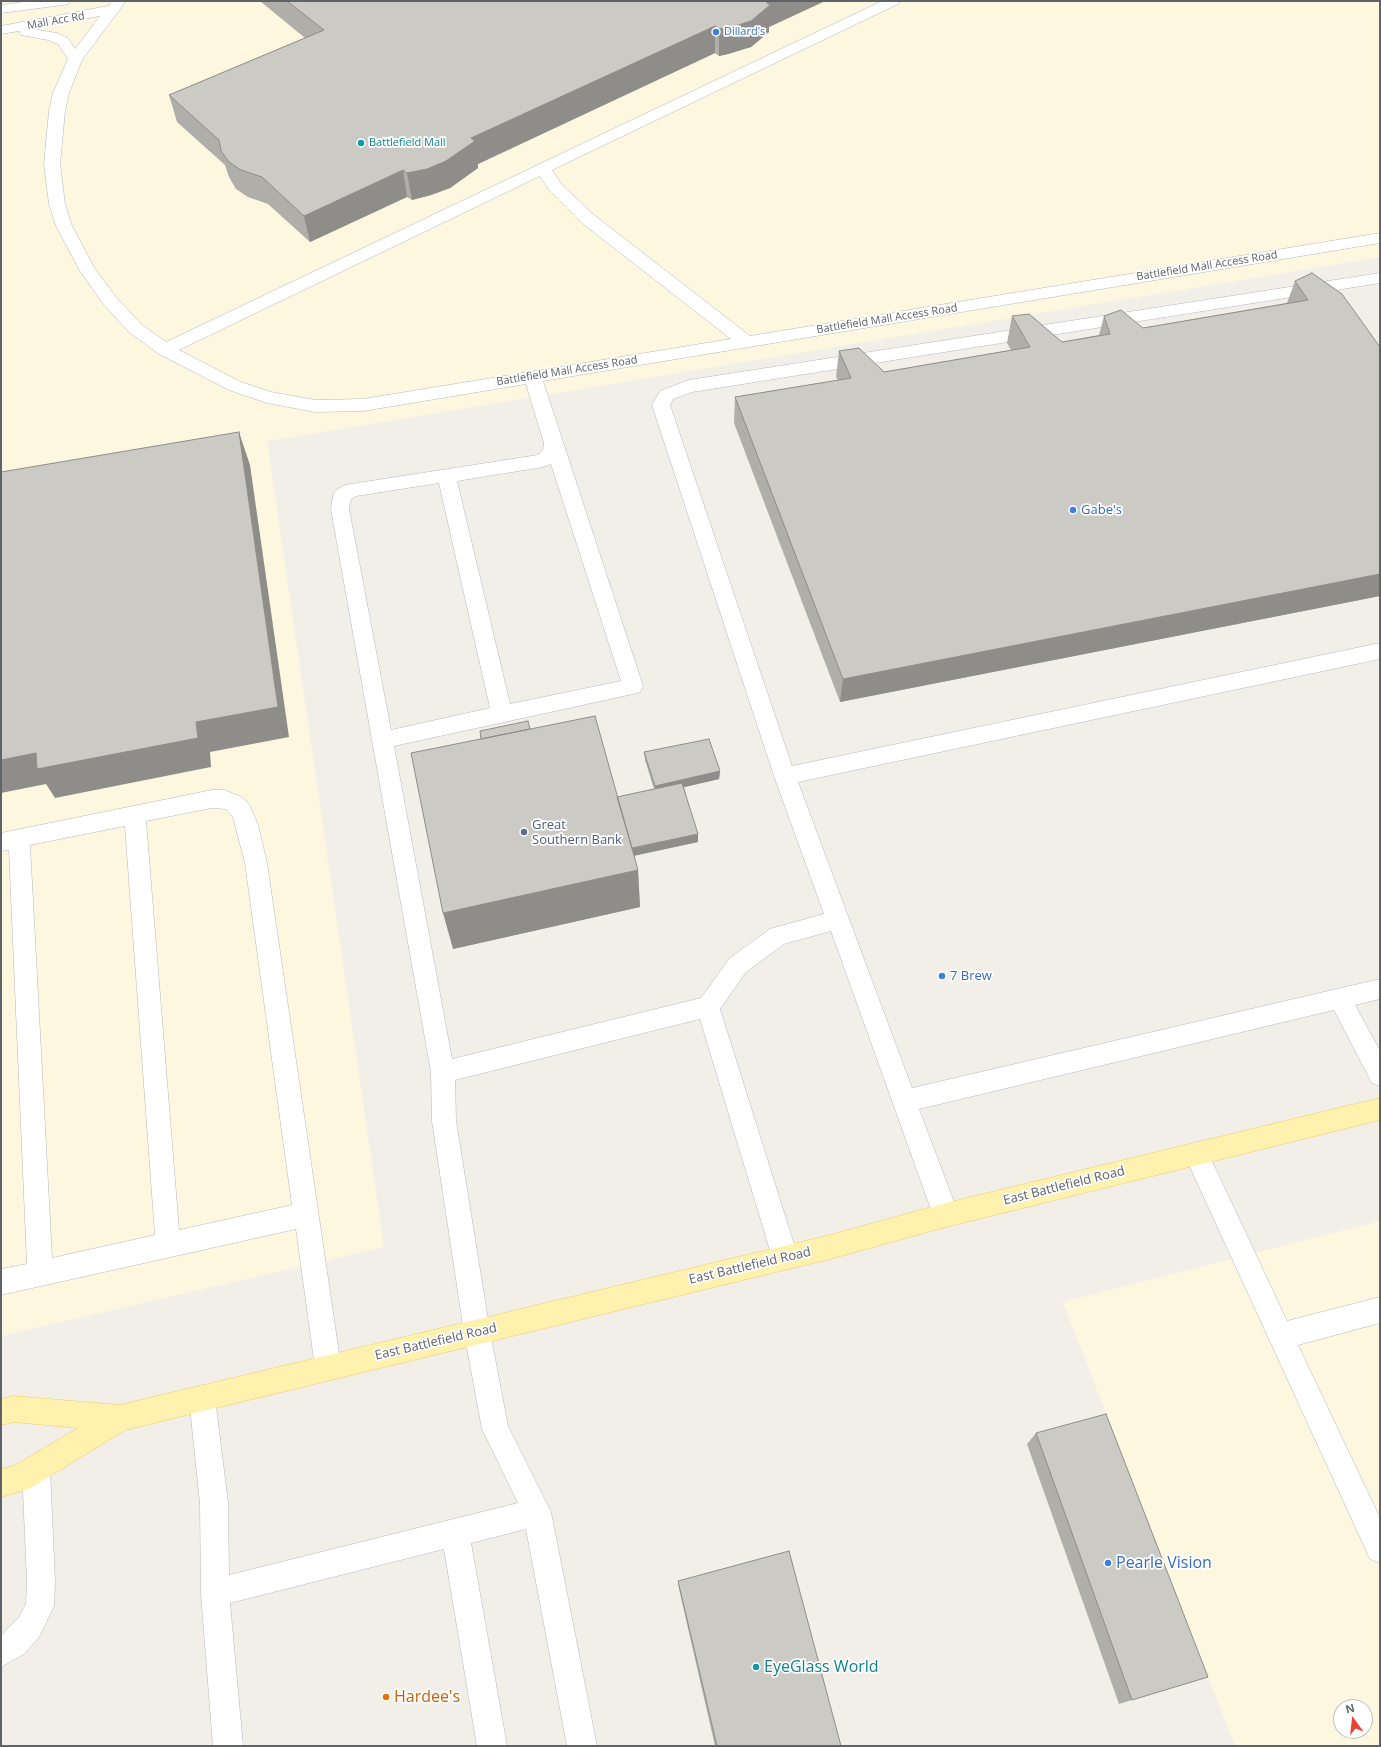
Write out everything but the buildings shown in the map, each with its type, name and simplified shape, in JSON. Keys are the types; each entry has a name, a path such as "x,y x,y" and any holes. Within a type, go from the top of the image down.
{"main road":[{"name":"East Battlefield Road","path":"1,1483 19,1479 120,1418 830,1247 946,1215 1380,1110"},
{"name":"East Battlefield Road","path":"1,1412 14,1409 120,1418"}],"street":[{"path":"1,9 63,1"},
{"path":"165,350 893,1"},
{"name":"Mall Acc Rd","path":"1,31 115,6"},
{"name":"Battlefield Mall Access Road","path":"115,6 75,59 61,93 54,127 52,164 57,204 64,226 88,271 110,301 135,328 165,350 235,386 267,397 315,406 363,405 1380,238"},
{"path":"1,31 22,31 52,36 63,41 75,59"},
{"path":"543,168 555,187 588,218 747,342"},
{"path":"946,1215 785,776 661,405 666,395 697,385 1380,278"},
{"path":"382,740 633,686 532,377"},
{"path":"553,443 552,452 543,461 352,490 342,496 340,509 443,1072 444,1122 477,1332 495,1429 537,1512 582,1746"},
{"path":"447,476 502,714"},
{"path":"785,776 1380,650"},
{"path":"40,1274 10,840 212,799 224,799 234,803 242,812 247,825 256,863 328,1367"},
{"path":"135,815 168,1245"},
{"path":"443,1072 708,1007 738,964 778,936 837,920"},
{"path":"904,1101 1380,989"},
{"path":"1340,999 1380,1074"},
{"path":"708,1007 785,1257"},
{"path":"1196,1154 1380,1549"},
{"path":"1,1282 307,1214"},
{"path":"1281,1336 1380,1310"},
{"path":"202,1398 214,1504 215,1593 228,1746"},
{"path":"1,1653 14,1644 30,1627 40,1606 41,1582 36,1469"},
{"path":"215,1593 537,1512"},
{"path":"455,1533 492,1746"}],"shaded area":[{"name":"Battlefield Mall","path":"1,1 1380,1 1380,257 267,441 384,1247 1,1336"},
{"path":"1380,1221 1380,1746 1235,1746 1063,1302"}],"place":[{"name":"Dillard's","path":"716,32"},
{"name":"Battlefield Mall","path":"361,143"},
{"name":"Gabe's","path":"1073,510"},
{"name":"Great Southern Bank","path":"524,832"},
{"name":"7 Brew","path":"942,976"},
{"name":"Pearle Vision","path":"1108,1563"},
{"name":"EyeGlass World","path":"756,1667"},
{"name":"Hardee's","path":"386,1697"}]}
